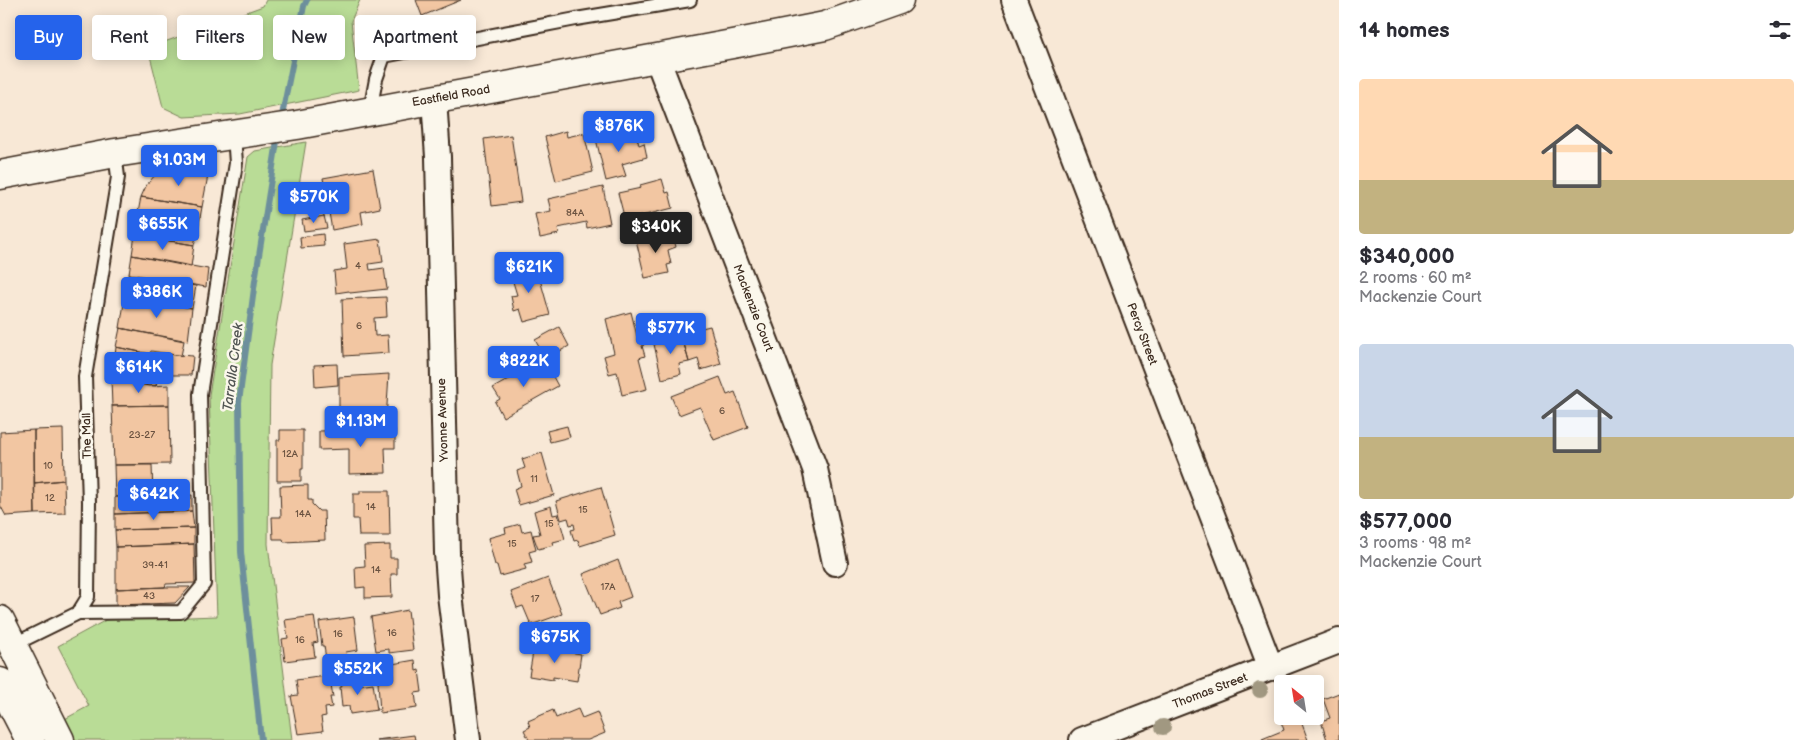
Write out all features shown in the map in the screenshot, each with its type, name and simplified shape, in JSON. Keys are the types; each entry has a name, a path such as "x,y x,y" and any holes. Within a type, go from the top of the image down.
{"main road":[{"name":"Eastfield Road","path":"0,175 115,153 297,125 825,26 899,0"},
{"path":"0,620 60,740"},
{"path":"16,653 1,686 30,740"}],"street":[{"name":"Percy Street","path":"1014,0 1272,668"},
{"name":"Mackenzie Court","path":"656,58 816,469 835,563"},
{"name":"Yvonne Avenue","path":"434,99 438,157 447,553 450,595 468,740"},
{"name":"Thomas Street","path":"1091,738 1339,642"}],"lane":[{"path":"370,111 376,79 384,56 576,19 690,0"},
{"path":"16,653 25,639 78,613 180,612 204,584 200,394 236,163 234,135"},
{"name":"The Mall","path":"78,613 88,597 85,377 118,177 115,153"}],"green space":[{"path":"266,0 360,0 351,21 359,90 240,114 184,117 163,107 151,60 167,60 167,41 177,37 177,60 263,60 263,15 238,15 263,6"},
{"path":"306,142 270,365 268,544 292,740 73,740 63,720 89,706 58,646 106,620 217,616 209,395 248,157 255,151"}],"building":[{"path":"416,0 461,0 424,15 422,15"},
{"path":"635,130 639,145 644,143 647,157 622,164 626,176 606,181 596,139"},
{"path":"566,131 567,137 584,133 593,172 556,181 545,137"},
{"path":"511,135 521,202 492,206 484,139"},
{"path":"210,165 202,207 141,197 146,186 155,175"},
{"path":"373,169 380,208 361,212 363,224 332,230 323,178"},
{"path":"662,179 666,193 669,192 673,208 625,220 618,193 641,188 640,185"},
{"path":"603,187 610,223 587,228 586,222 558,228 559,234 540,238 535,214 551,211 548,199"},
{"path":"141,197 202,207 198,229 137,218"},
{"path":"324,216 327,228 304,231 302,220"},
{"path":"137,218 198,229 194,245 135,235"},
{"path":"672,231 676,247 668,250 671,264 667,265 669,273 645,278 636,240"},
{"path":"323,234 324,246 301,248 300,237"},
{"path":"135,235 194,245 191,267 132,255"},
{"path":"380,239 383,262 369,264 370,270 384,268 387,289 336,293 334,271 347,269 344,244"},
{"path":"132,255 208,269 206,287 129,274"},
{"path":"536,265 550,315 524,322 520,309 514,311 511,296 517,295 510,272"},
{"path":"129,274 196,286 192,308 125,297"},
{"path":"125,297 192,308 188,341 120,328"},
{"path":"386,297 387,317 374,318 375,336 388,335 389,353 344,356 342,299"},
{"path":"631,312 637,336 641,335 644,345 642,346 645,356 639,358 647,389 622,395 617,372 609,374 604,356 614,353 606,319"},
{"path":"710,326 721,364 701,370 698,359 689,362 681,333"},
{"path":"559,327 569,346 546,359 535,340"},
{"path":"120,328 184,341 181,356 151,351 150,354 116,347"},
{"path":"681,333 689,362 679,364 681,374 662,379 653,340"},
{"path":"116,347 150,354 157,357 156,360 163,361 164,354 193,356 191,375 158,375 114,365"},
{"path":"544,360 558,386 503,417 495,402 500,399 493,388"},
{"path":"337,364 338,385 315,387 314,365"},
{"path":"114,365 158,375 156,386 111,379"},
{"path":"389,374 386,420 339,421 339,377"},
{"path":"720,377 727,395 735,392 748,427 714,440 700,407 679,415 671,396"},
{"path":"111,379 149,386 169,385 169,405 112,406"},
{"path":"169,405 170,464 114,465 112,406"},
{"path":"567,426 570,437 550,442 547,431"},
{"path":"63,429 64,480 34,483 34,430"},
{"path":"395,429 395,448 385,448 386,473 349,474 349,449 319,450 319,431"},
{"path":"34,430 35,514 6,516 0,505 0,432"},
{"path":"280,430 303,430 303,469 301,469 301,481 277,481 277,440 280,440"},
{"path":"542,453 554,495 519,505 514,489 521,486 517,471 525,468 522,459"},
{"path":"114,465 152,465 153,496 115,497"},
{"path":"64,480 65,513 35,514 34,483"},
{"path":"308,485 308,500 312,500 312,504 319,511 324,511 325,540 284,542 283,539 273,539 272,517 281,517 280,486"},
{"path":"601,487 615,535 580,546 578,540 574,541 571,530 575,529 574,524 570,525 568,518 561,520 556,501"},
{"path":"360,491 389,491 390,536 359,536 358,519 353,519 353,494 360,494"},
{"path":"192,495 192,511 115,514 115,497"},
{"path":"551,506 553,515 558,514 565,539 553,542 554,545 538,549 533,535 540,534 534,511"},
{"path":"192,511 194,528 115,530 115,514"},
{"path":"520,524 522,532 531,530 536,550 529,552 532,562 524,564 526,569 500,576 488,538 506,533 505,528"},
{"path":"194,528 194,544 116,547 115,530"},
{"path":"194,544 195,583 166,584 165,587 116,589 116,547"},
{"path":"390,545 390,558 397,558 397,574 391,574 392,597 365,598 365,587 356,588 355,567 365,566 364,546"},
{"path":"618,560 631,597 618,602 620,608 600,615 583,574"},
{"path":"548,578 562,614 531,625 523,606 517,608 511,592"},
{"path":"190,587 175,603 116,605 116,589"},
{"path":"408,610 413,650 389,653 389,649 376,651 371,617"},
{"path":"314,616 318,642 313,643 315,657 285,661 282,639 288,638 285,620"},
{"path":"354,617 358,650 346,652 347,656 326,659 324,646 322,646 319,622"},
{"path":"534,646 581,654 577,681 529,676"},
{"path":"415,660 416,671 419,670 422,692 415,693 417,708 380,713 378,682 393,679 392,664"},
{"path":"326,676 326,679 330,678 333,697 330,697 332,707 325,708 326,716 321,717 323,731 298,734 291,696 298,695 296,680"},
{"path":"357,677 358,685 373,683 377,710 350,714 349,706 342,707 341,679"},
{"path":"1339,693 1339,740 1327,740 1322,725 1324,725 1324,720 1330,718 1324,699"},
{"path":"578,709 582,718 597,712 605,733 588,740 529,740 524,730 530,727 528,721 553,710 556,718"},
{"path":"1282,725 1302,725 1308,740 1262,740 1284,730"},
{"path":"414,735 415,740 376,740"}],"waterway":[{"name":"Tarralla Creek","path":"281,120 304,6 307,0"},
{"name":"Tarralla Creek","path":"261,740 241,552 239,402 255,281 278,135"}]}
